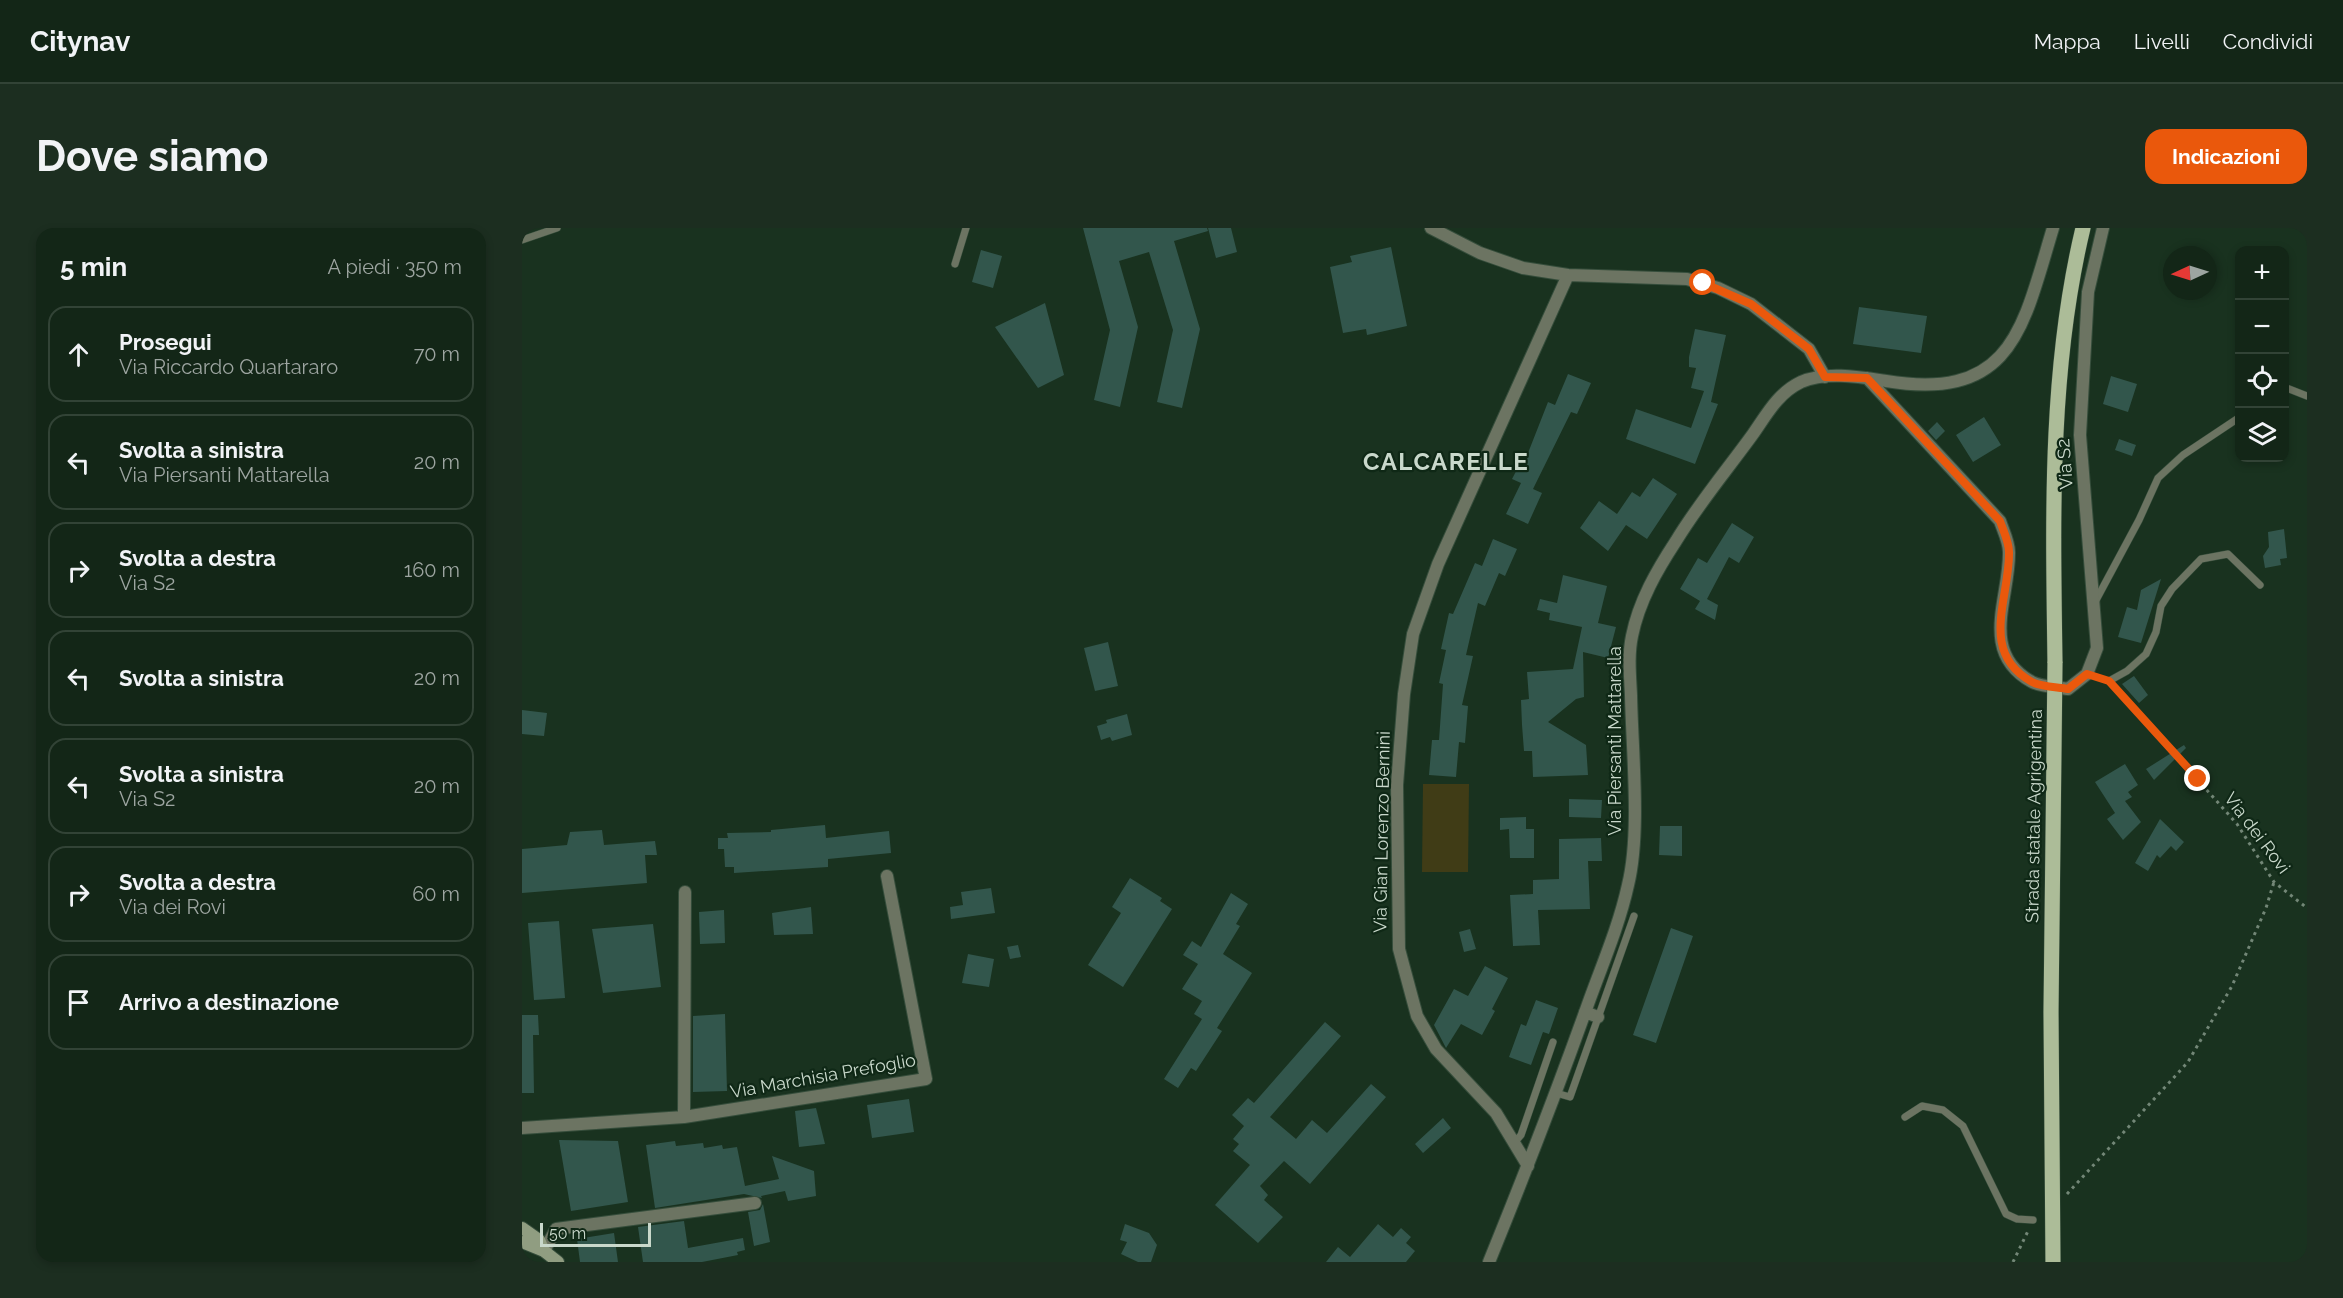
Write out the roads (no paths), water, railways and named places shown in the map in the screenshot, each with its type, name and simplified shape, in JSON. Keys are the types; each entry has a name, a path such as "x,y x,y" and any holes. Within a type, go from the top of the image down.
{"main road":[{"name":"Strada statale Agrigentina","path":"2053,1262 2051,1012 2055,663 2053,512 2061,355 2070,284 2083,228"}],"street":[{"path":"1431,228 1501,262 1523,268 1568,275 1687,279 1718,288 1751,304 1809,349 1825,377"},
{"name":"Via Piersanti Mattarella","path":"1490,1261 1556,1093 1621,912 1632,868 1634,834 1630,655 1633,632 1643,599 1676,540 1762,418 1784,392 1804,381 1825,377 1867,378 1902,384 1952,384 1973,377 1992,365 2009,349 2018,332 2053,228"},
{"name":"Via S2","path":"1867,378 2000,521 2010,549 2007,590 1998,628 2002,648 2018,671 2034,683 2068,689 2087,674 2097,648 2080,435 2088,292 2103,228"},
{"name":"Via Gian Lorenzo Bernini","path":"1528,1166 1486,1100 1436,1049 1417,1016 1399,949 1398,785 1404,694 1413,634 1438,564 1568,275"},
{"name":"Via Marchisia Prefoglio","path":"522,1128 684,1117 927,1079 886,876"},
{"path":"684,1117 685,892"},
{"path":"1585,1012 1598,1017"},
{"path":"544,1251 556,1228 755,1203"},
{"path":"522,1228 539,1240 544,1251"},
{"path":"522,1242 544,1251 558,1262"}],"lane":[{"path":"522,240 557,228"},
{"path":"955,264 966,228"},
{"path":"2289,389 2307,396"},
{"path":"2093,604 2139,520 2158,478 2183,455 2235,420"},
{"path":"2109,681 2127,671 2146,654 2156,632 2161,606 2201,559 2228,554 2260,585"},
{"path":"1556,1093 1570,1097 1634,916"},
{"path":"1514,1143 1521,1135 1553,1042"},
{"path":"1905,1117 1922,1106 1943,1110 1950,1115 1963,1126 2006,1214 2017,1219 2033,1220"}],"district":[{"name":"CALCARELLE","path":"1446,462"}]}
